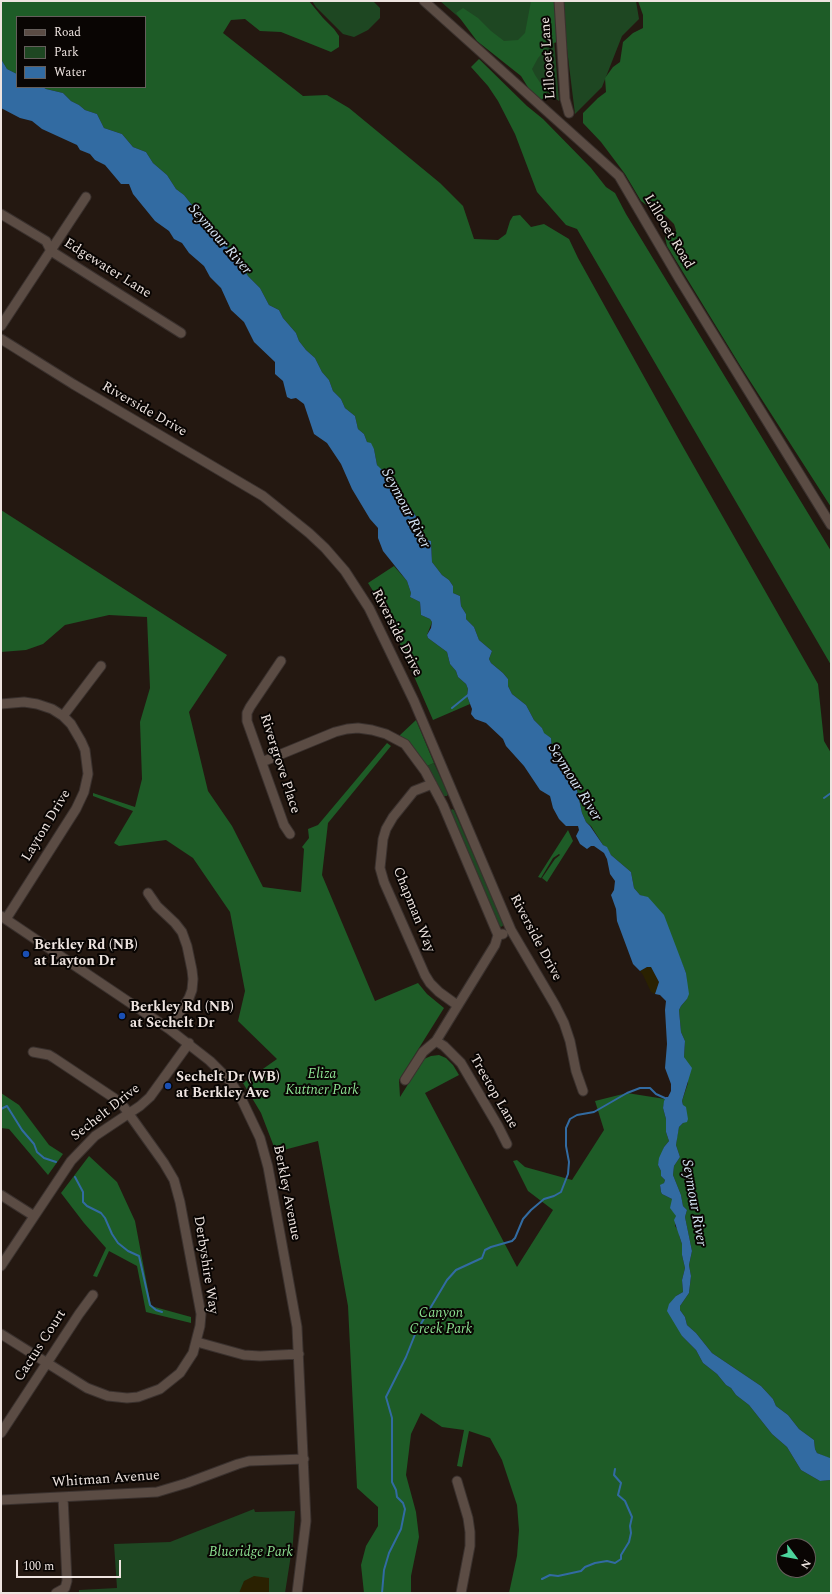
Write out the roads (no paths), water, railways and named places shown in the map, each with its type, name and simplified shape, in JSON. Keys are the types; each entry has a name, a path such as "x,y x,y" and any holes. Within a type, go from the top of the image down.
{"street":[{"name":"Lillooet Road","path":"424,1 619,176 680,280 831,525"},
{"name":"Lillooet Lane","path":"559,1 565,99 569,113"},
{"path":"1,326 52,251 86,197"},
{"name":"Edgewater Lane","path":"1,214 46,241 52,251 181,333"},
{"name":"Riverside Drive","path":"1,339 73,384 263,496 325,548 345,572 369,608 414,700 455,800 512,930 564,1023 570,1041 576,1071 583,1091"},
{"name":"Rivergrove Place","path":"281,661 250,706 247,713 247,721 284,825 290,834"},
{"path":"63,716 101,666"},
{"name":"Layton Drive","path":"1,704 24,702 37,704 52,709 63,716 76,730 85,750 88,762 86,783 81,800 3,918"},
{"name":"Riverside Drive","path":"262,762 335,732 358,728 386,734 405,744 425,771 443,805 498,935"},
{"name":"Chapman Way","path":"432,784 414,791 393,818 383,839 380,868 384,882 425,975 430,983 439,992 457,1005"},
{"path":"443,805 455,800"},
{"path":"148,893 157,906 182,932 187,946 194,979 189,998 169,1028"},
{"name":"Berkley Avenue","path":"3,918 169,1028 189,1043 210,1060 230,1081 250,1113 260,1138 268,1167 297,1328 306,1521 297,1593"},
{"path":"405,1080 423,1052 436,1041 495,945 498,935 512,930"},
{"name":"Treetop Lane","path":"436,1041 444,1046 461,1063 495,1120 507,1144"},
{"name":"Sechelt Drive","path":"1,1266 71,1161 95,1136 140,1106 158,1088 189,1043"},
{"name":"Derbyshire Way","path":"1,1334 46,1364 98,1393 117,1398 138,1397 160,1389 180,1373 188,1362 197,1342 200,1326 200,1314 180,1202 174,1180 164,1163 129,1113 114,1098 49,1055 33,1052"},
{"path":"1,1195 34,1216"},
{"name":"Cactus Court","path":"1,1433 93,1295"},
{"path":"197,1342 244,1355 299,1354"},
{"name":"Whitman Avenue","path":"1,1500 157,1492 250,1461 304,1459"},
{"path":"458,1481 468,1518 470,1532 470,1546 461,1593"},
{"path":"56,1593 65,1588 67,1581 63,1497"}],"water":[{"name":"Seymour River","path":"1,59 7,69 16,74 16,88 44,88 63,93 71,101 85,110 97,114 104,128 122,134 133,147 146,152 153,163 167,175 176,189 184,195 196,210 201,220 211,225 216,234 226,243 229,251 239,260 248,276 260,288 269,305 279,310 283,318 296,333 299,341 315,358 322,372 329,380 333,391 341,399 345,408 355,416 358,429 364,434 367,442 371,443 374,449 377,465 381,469 389,471 394,478 399,499 412,510 417,518 420,536 423,539 431,541 432,562 442,575 449,580 453,586 453,593 460,596 461,606 466,614 466,619 474,627 479,640 492,651 489,659 491,663 508,679 508,686 512,694 526,705 534,720 542,728 544,733 551,738 552,748 567,764 569,777 577,790 582,813 586,822 603,845 607,847 611,855 631,872 634,888 640,895 648,897 664,915 686,973 689,994 679,1010 681,1032 685,1041 684,1057 692,1068 682,1101 683,1105 686,1107 688,1119 687,1122 683,1123 679,1127 676,1145 680,1157 674,1166 673,1175 681,1195 683,1206 687,1210 685,1217 692,1251 689,1265 691,1276 689,1293 680,1306 680,1310 685,1317 687,1325 696,1333 712,1353 761,1386 773,1399 776,1406 788,1415 799,1429 814,1440 817,1453 830,1458 831,1480 820,1481 801,1470 787,1447 772,1434 749,1405 736,1395 717,1374 703,1363 696,1350 682,1336 667,1311 669,1304 676,1296 683,1292 682,1280 685,1268 682,1255 682,1244 674,1220 676,1216 670,1208 672,1199 661,1192 660,1185 664,1183 665,1180 661,1176 661,1171 658,1165 659,1158 664,1147 669,1141 666,1132 666,1119 663,1108 664,1101 671,1091 671,1084 665,1068 667,1044 665,1010 666,1001 660,995 655,994 659,982 651,967 647,967 640,971 633,964 617,921 616,909 611,895 614,890 615,881 610,874 607,859 604,853 594,846 587,849 580,844 576,836 579,830 578,826 566,826 559,819 553,808 550,796 540,790 524,766 506,746 503,739 486,723 475,719 471,714 472,709 467,696 468,689 466,684 458,677 456,671 450,664 447,652 428,638 427,635 431,628 432,622 430,619 421,615 420,602 410,597 411,593 407,581 383,551 378,538 378,528 370,519 352,489 341,464 327,443 314,434 304,404 296,398 291,399 287,397 283,381 275,374 275,362 254,342 244,322 231,310 221,288 210,277 204,266 189,253 182,243 174,239 169,231 155,221 133,194 129,184 121,184 105,165 95,160 90,154 80,150 77,145 42,129 32,121 20,118 1,108"}],"waterway":[{"path":"452,708 468,695"},
{"path":"824,798 831,793"},
{"path":"382,1593 384,1570 389,1553 401,1529 405,1509 403,1503 397,1497 396,1490 392,1482 392,1418 386,1397 406,1357 416,1332 447,1280 456,1270 482,1258 485,1250 512,1241 515,1238 523,1219 531,1210 544,1199 561,1192 568,1174 569,1162 566,1146 566,1128 570,1119 577,1115 594,1112 627,1093 640,1088 650,1088 656,1094 667,1099"},
{"path":"1,1109 7,1106 22,1130 34,1144 37,1152 44,1158 56,1162"},
{"path":"75,1177 83,1192 83,1202 87,1206 101,1213 118,1243 128,1251 139,1256 150,1305 156,1310 162,1312"},
{"path":"542,1579 550,1575 558,1576 581,1571 585,1567 595,1563 607,1561 615,1563 621,1559 621,1555 629,1542 632,1517 625,1501 618,1495 621,1483 614,1475 615,1469"}],"place":[{"name":"Berkley Rd (NB) at Layton Dr","path":"26,954"},
{"name":"Berkley Rd (NB) at Sechelt Dr","path":"122,1016"},
{"name":"Sechelt Dr (WB) at Berkley Ave","path":"168,1086"}],"park label":[{"name":"Eliza Kuttner Park","path":"322,1084"},
{"name":"Canyon Creek Park","path":"441,1322"},
{"name":"Blueridge Park","path":"251,1553"}]}
